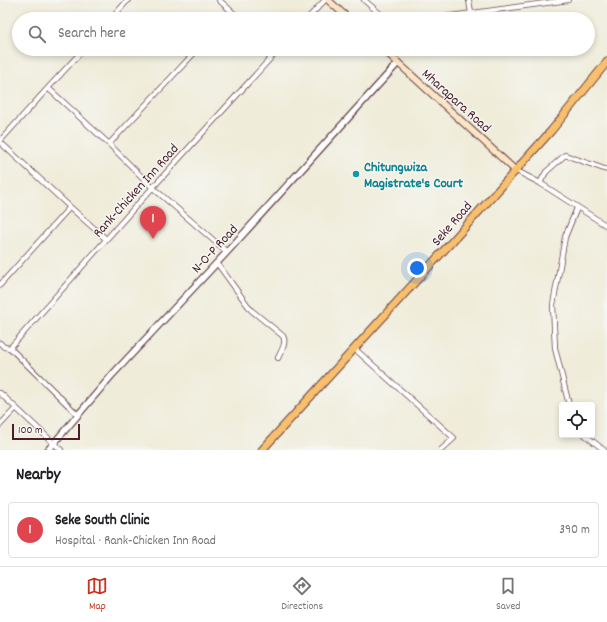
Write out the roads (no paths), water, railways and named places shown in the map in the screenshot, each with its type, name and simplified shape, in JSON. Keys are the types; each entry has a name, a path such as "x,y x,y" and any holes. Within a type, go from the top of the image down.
{"main road":[{"path":"328,0 341,12"},
{"name":"Mharapara Road","path":"390,56 515,170"},
{"name":"Seke Road","path":"262,450 452,242 550,131 607,62"}],"street":[{"path":"117,12 128,0"},
{"path":"219,0 232,12"},
{"path":"314,12 325,0"},
{"path":"364,0 378,12"},
{"path":"469,0 471,12"},
{"path":"485,12 568,0"},
{"path":"78,56 0,141 70,208 106,239"},
{"path":"109,144 191,56"},
{"name":"Rank-Chicken Inn Road","path":"10,348 152,187 271,56"},
{"name":"N-O-P Road","path":"48,450 113,374 228,252 398,63"},
{"path":"48,88 109,144 152,187 228,252"},
{"path":"540,183 546,172 565,155 607,170"},
{"path":"515,170 540,183 607,226"},
{"path":"0,285 70,208"},
{"path":"568,402 555,348 553,305 565,237 577,208"},
{"path":"217,263 251,310 285,339 278,358"},
{"path":"0,343 4,347 10,348 78,415"},
{"path":"0,351 4,347"},
{"path":"355,349 454,438 441,450"},
{"path":"0,393 61,450"},
{"path":"0,425 16,408"},
{"path":"589,438 604,450"}],"place":[{"name":"Chitungwiza Magistrate's Court","path":"356,174"},
{"name":"Seke South Clinic","path":"153,239"}]}
